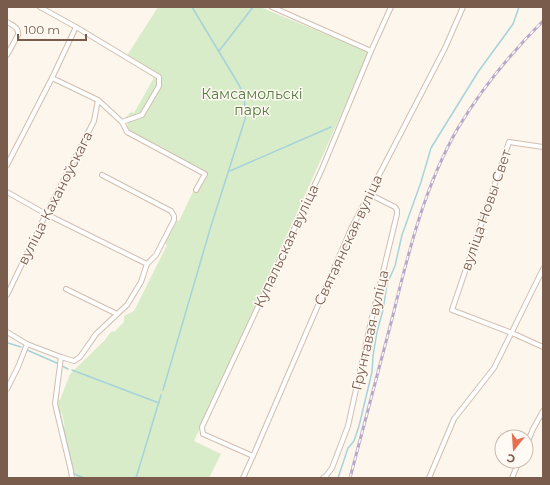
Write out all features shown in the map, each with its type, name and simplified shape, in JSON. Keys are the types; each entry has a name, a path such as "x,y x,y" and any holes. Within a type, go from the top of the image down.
{"street":[{"path":"40,7 159,77 159,86 142,115 122,122"},
{"path":"272,7 371,51"},
{"name":"Купальская вуліца","path":"253,456 203,434 202,427 322,169 391,7"},
{"name":"Святаянская вуліца","path":"243,478 351,228 445,48 463,7"},
{"path":"7,22 16,27 18,32 18,35 7,56"},
{"path":"7,165 52,78 76,27"},
{"path":"52,78 98,100 122,122 127,132 205,174 196,190"},
{"name":"вуліца Каханоўскага","path":"7,295 46,214 94,121 98,100"},
{"name":"вуліца Новы Свет","path":"512,333 452,310 509,142 543,147"},
{"path":"7,332 27,344 74,361 80,357 96,334 127,305 141,282 147,264 156,255 174,220 174,216 171,211 102,175"},
{"path":"7,192 46,214 147,264"},
{"name":"Грунтавая вуліца","path":"323,478 332,468 352,412 369,330 397,214 395,206 369,194"},
{"path":"429,478 454,419 494,368 543,269"},
{"path":"66,289 116,314"},
{"path":"512,333 543,347"},
{"path":"7,388 18,367 27,344"},
{"path":"61,357 55,404 72,478"},
{"path":"533,429 543,412"}],"green space":[{"name":"Камсамольскі парк","path":"158,7 260,7 366,51 368,55 194,441 221,454 209,478 76,478 63,427 65,426 56,400 60,400 70,374 106,339 112,331 114,332 124,322 124,316 134,311 167,245 165,243 177,221 179,221 203,171 166,151 167,150 160,146 159,148 126,128 128,124 125,118 131,112 134,113 155,76 126,57"}],"waterway":[{"path":"163,390 211,226 246,116 244,97 239,85 192,7"},
{"path":"219,51 253,7"},
{"path":"338,478 348,448 354,441 359,426 372,372 377,332 383,310 387,284 395,266 402,235 421,182 431,148 478,72 513,24 519,7"},
{"path":"230,171 331,127"},
{"path":"8,343 21,347"},
{"path":"27,350 59,364"},
{"path":"62,366 68,369"},
{"path":"72,370 159,403"},
{"path":"136,478 161,395"},
{"path":"59,410 74,474 84,478"}],"railway":[{"path":"350,478 411,246 426,197 446,150 477,99 508,59 543,21"}]}
